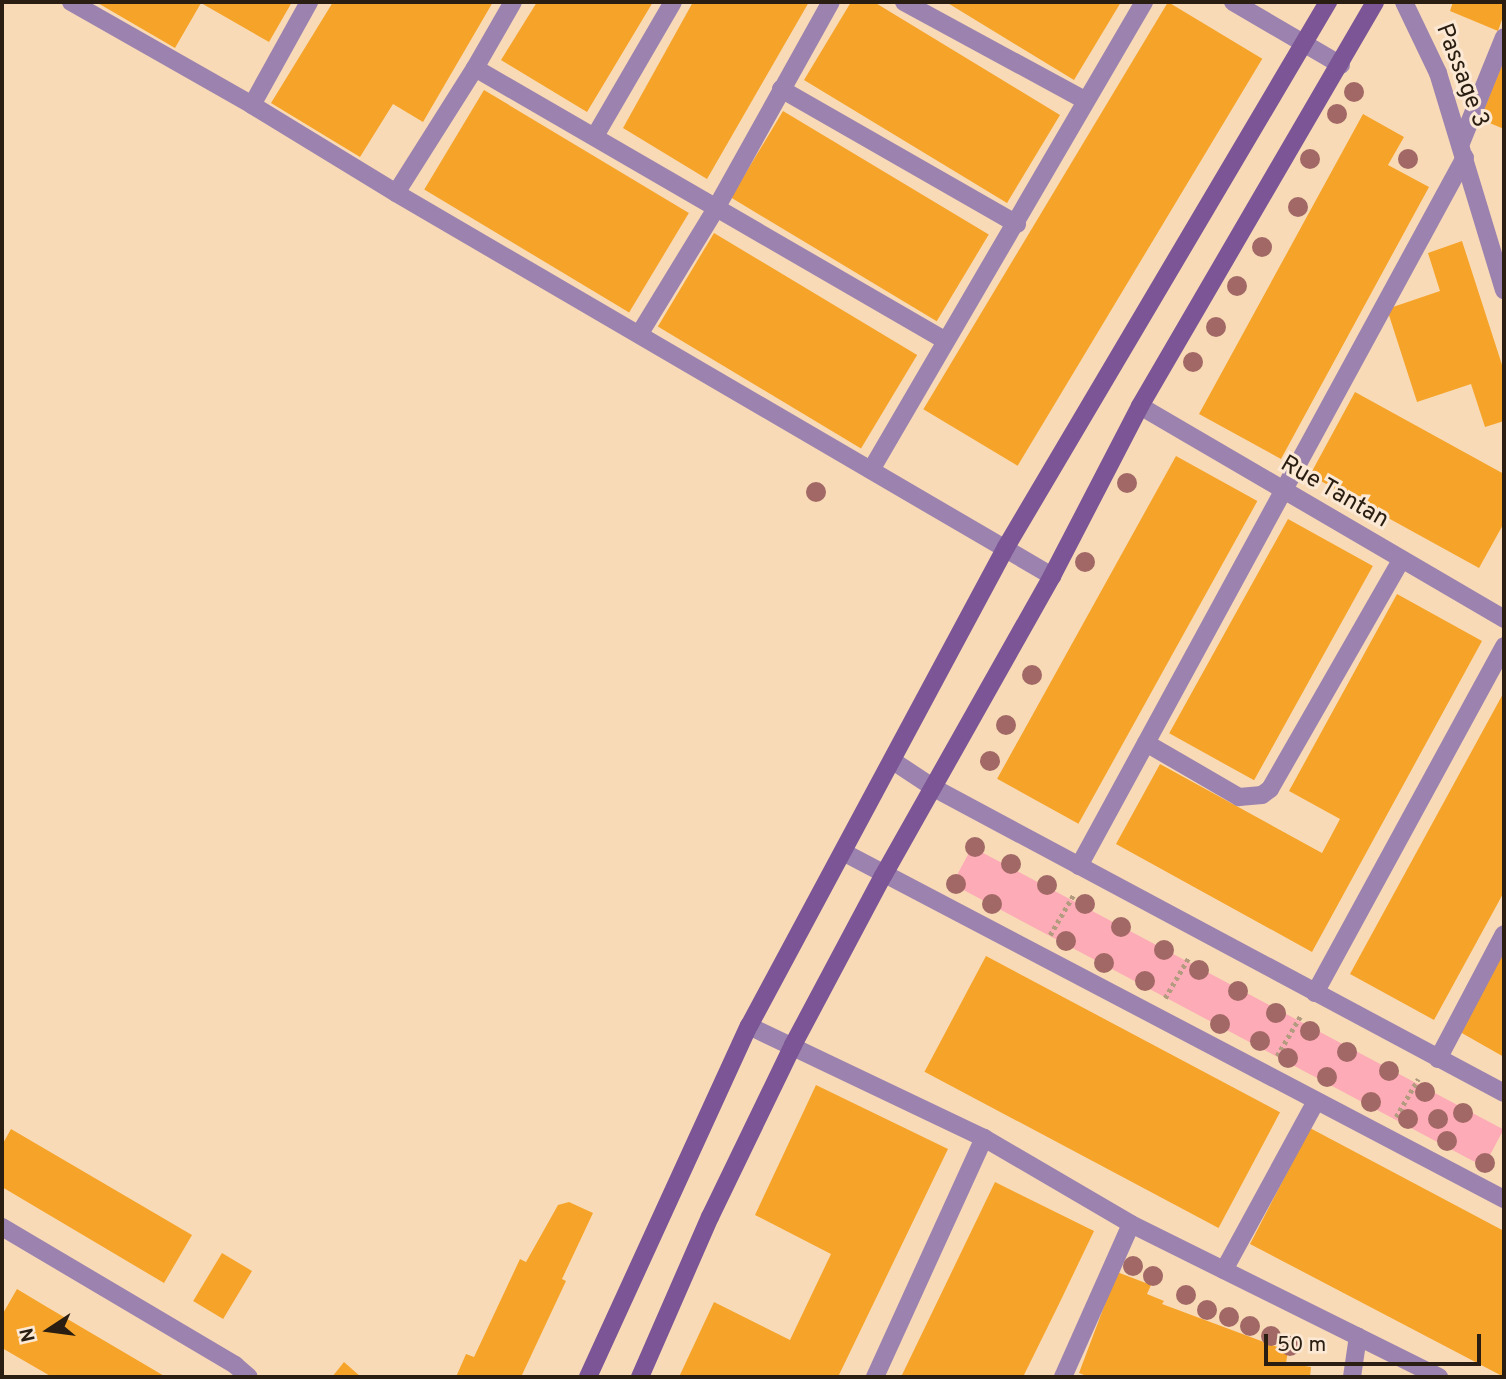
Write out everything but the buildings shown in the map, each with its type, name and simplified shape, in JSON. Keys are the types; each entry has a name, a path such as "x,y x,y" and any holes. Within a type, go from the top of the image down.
{"main road":[{"path":"588,1377 749,1026 1006,547 1328,2"},
{"path":"640,1377 709,1217 793,1045 883,876 1052,576 1140,406 1376,2"}],"street":[{"path":"71,2 252,104 396,192 1052,576"},
{"path":"252,104 309,2"},
{"path":"396,192 475,68 513,2"},
{"path":"595,136 673,2"},
{"path":"640,333 715,210 831,2"},
{"path":"904,2 1086,101"},
{"path":"871,470 1017,224 1143,2"},
{"path":"1233,2 1341,65"},
{"name":"Passage 3","path":"1404,2 1438,73 1498,254 1504,290"},
{"path":"1079,866 1282,492 1463,150 1504,37"},
{"path":"475,68 595,136 715,210 946,341"},
{"path":"781,89 1017,224"},
{"name":"Rue Tantan","path":"1140,406 1282,492 1504,619"},
{"path":"1146,743 1239,797 1262,795 1270,789 1401,560"},
{"path":"1315,993 1504,646"},
{"path":"893,761 934,788 1504,1093"},
{"path":"843,852 883,876 1504,1199"},
{"path":"1438,1059 1504,934"},
{"path":"749,1026 984,1138 1131,1224 1439,1377"},
{"path":"1224,1270 1316,1101"},
{"path":"875,1377 984,1138"},
{"path":"1063,1377 1131,1224"},
{"path":"2,1227 214,1352 249,1377"},
{"path":"1352,1377 1358,1336"}],"path":[{"path":"1048,939 1074,894"},
{"path":"1163,1002 1189,957"},
{"path":"1275,1060 1301,1015"},
{"path":"1392,1124 1418,1079"}],"shaded area":[{"path":"972,847 1504,1130 1484,1167 952,884"}]}
